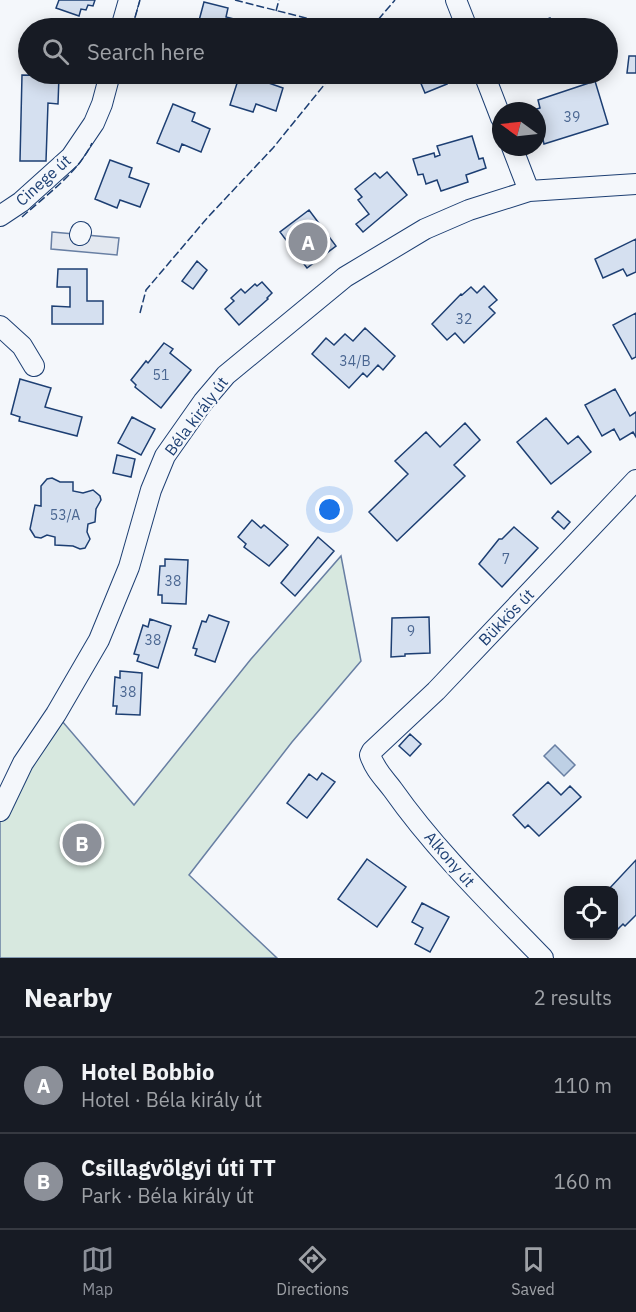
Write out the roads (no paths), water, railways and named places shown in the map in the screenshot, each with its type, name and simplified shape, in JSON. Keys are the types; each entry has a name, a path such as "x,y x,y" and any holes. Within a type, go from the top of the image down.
{"street":[{"path":"124,18 129,0"},
{"path":"456,0 463,18"},
{"name":"Cinege út","path":"0,216 21,202 71,157 94,123 107,84"},
{"path":"488,84 495,102"},
{"path":"515,156 529,191"},
{"name":"Béla király út","path":"0,811 23,763 56,714 99,640 129,567 151,490 165,456 203,402 226,375 338,282 425,229 468,210 529,191 636,184"},
{"path":"0,326 22,346 34,366"},
{"name":"Bükkös út","path":"372,750 436,691 636,480"},
{"name":"Alkony út","path":"372,750 370,755 373,763 407,810 468,881 543,958"}],"water":[{"path":"555,745 575,765 564,776 544,756"}],"place":[{"name":"Hotel Bobbio","path":"308,242"},
{"name":"Csillagvölgyi úti TT","path":"82,843"}]}
